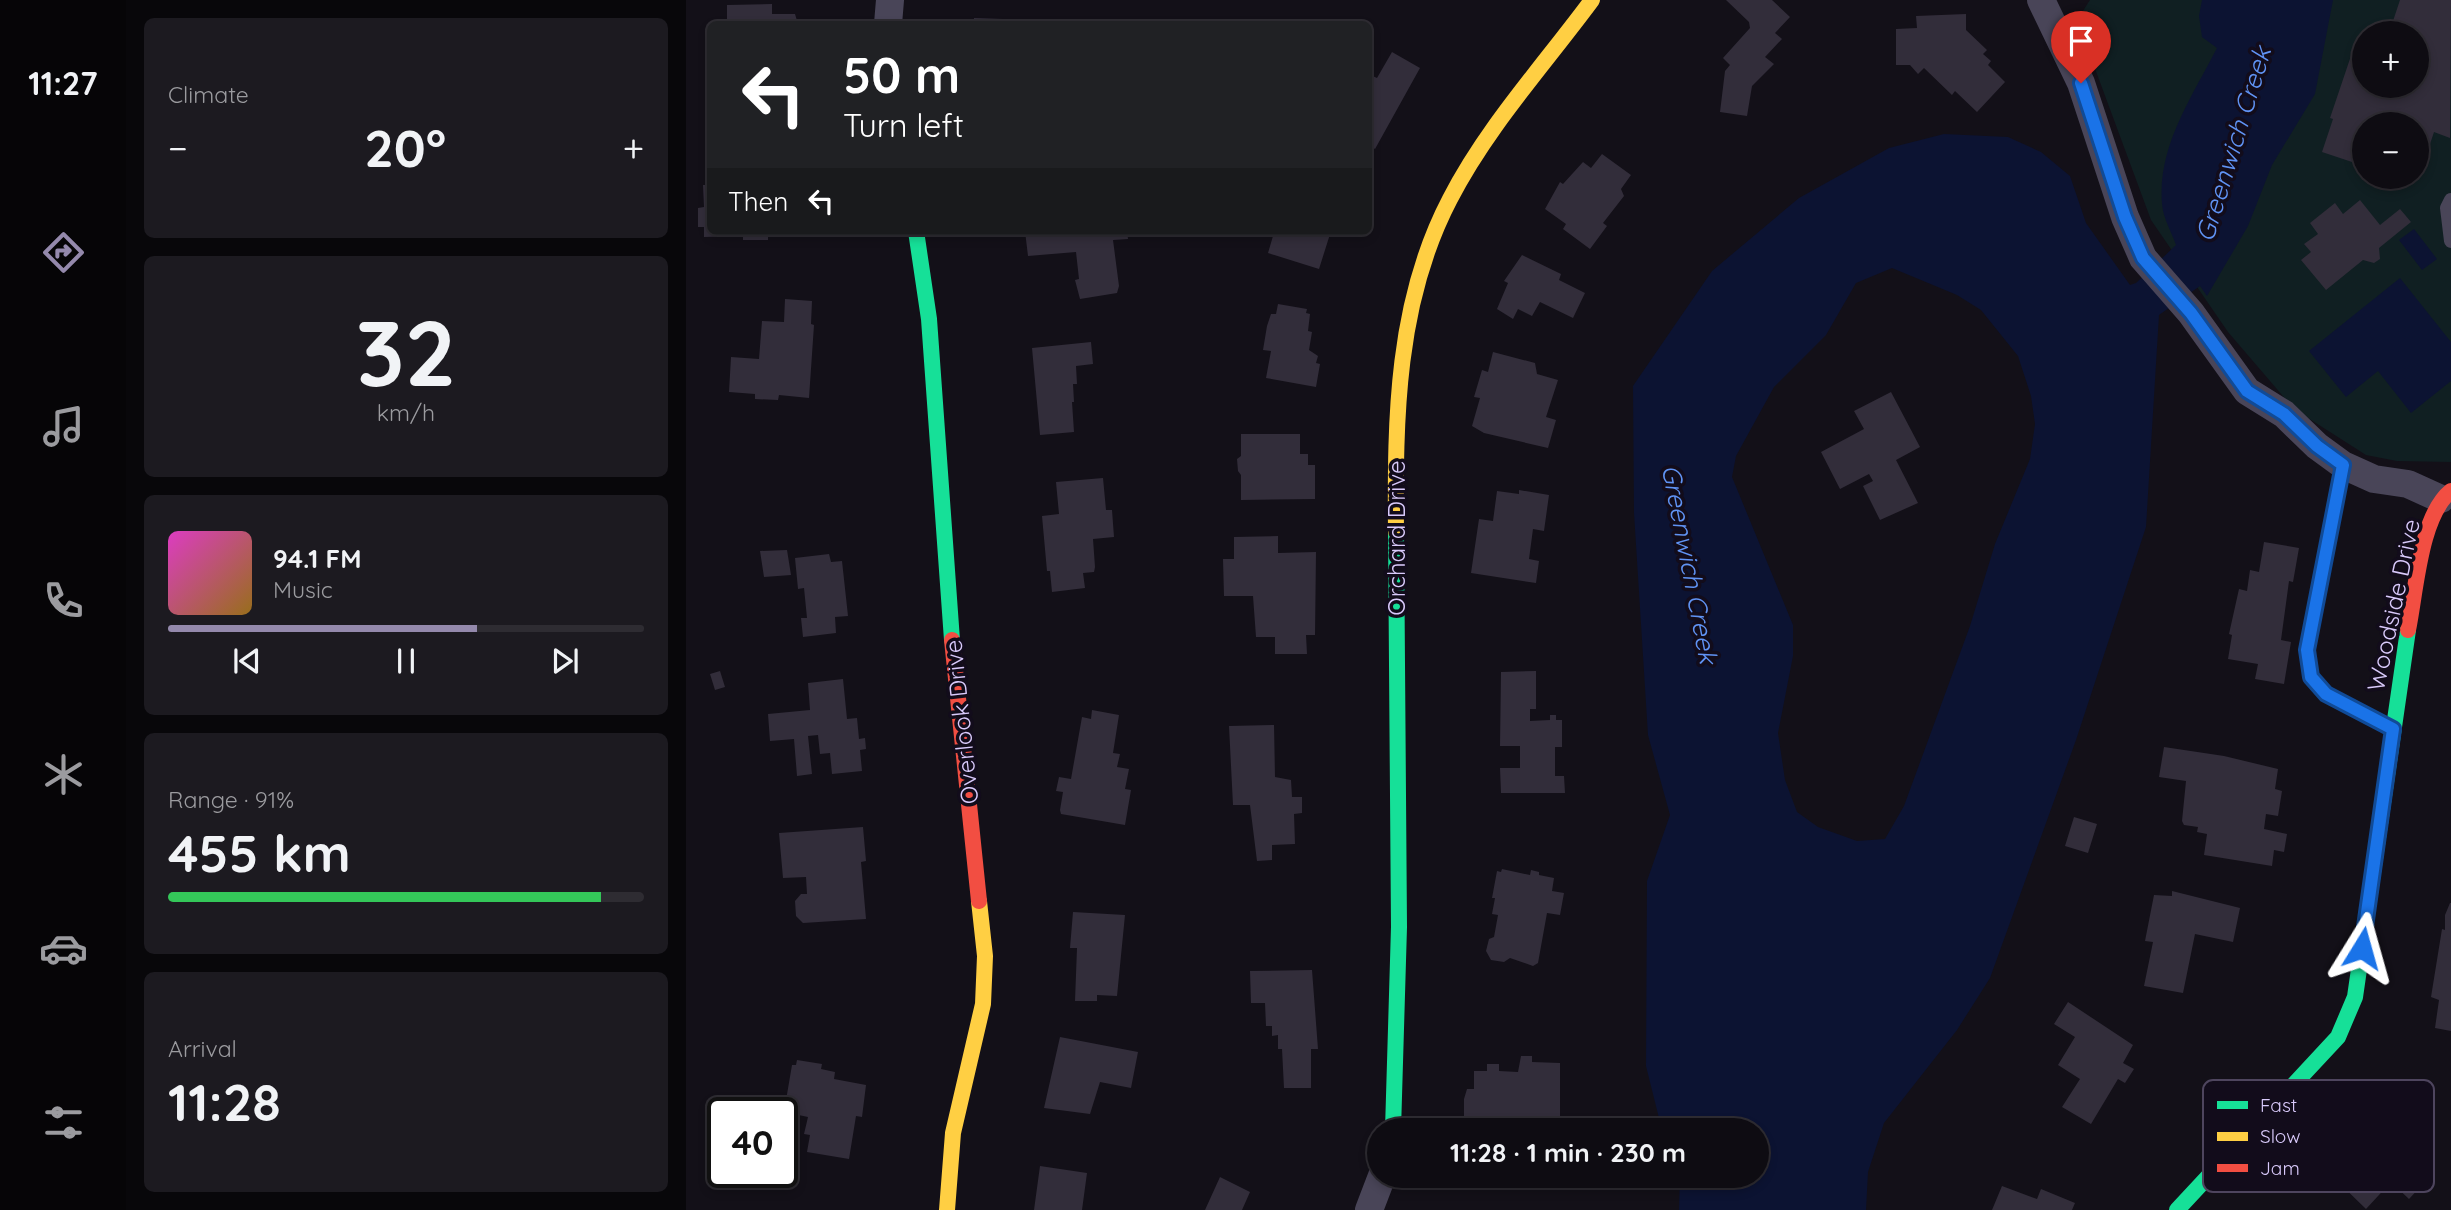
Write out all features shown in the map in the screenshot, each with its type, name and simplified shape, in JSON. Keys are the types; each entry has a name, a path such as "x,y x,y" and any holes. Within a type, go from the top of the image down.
{"street":[{"path":"888,21 890,0"},
{"name":"Orchard Drive","path":"1394,1118 1399,1049 1400,910 1396,441 1404,350 1416,289 1434,231 1455,190 1495,123 1552,57 1592,0"},
{"path":"2040,0 2081,83 2125,217 2143,258 2191,313 2247,391 2284,414 2317,446 2343,465 2374,479 2408,484 2446,495"},
{"name":"Overlook Drive","path":"917,235 929,319 950,623 985,956 983,1004 953,1133 947,1210"},
{"name":"Woodside Drive","path":"2298,1080 2338,1037 2354,997 2393,729 2427,531 2446,495"},
{"name":"Woodside Drive","path":"2177,1210 2203,1182"},
{"path":"1369,1210 1377,1188"}],"lane":[{"path":"2451,200 2447,208 2451,241"},
{"path":"2343,465 2307,650 2311,677 2326,694 2393,729"}],"shaded area":[{"path":"2090,0 2451,0 2451,462 2397,461 2366,455 2294,409 2228,332 2151,220 2077,20"}],"water":[{"name":"Greenwich Creek","path":"2202,0 2333,0 2315,94 2272,165 2248,226 2207,296 2200,286 2159,315 2146,527 2076,740 1990,978 1957,1030 1884,1123 1868,1172 1866,1210 1679,1210 1680,1188 1769,1188 1769,1118 1659,1118 1646,1066 1647,881 1670,815 1648,735 1634,513 1633,386 1712,271 1799,198 1889,148 1944,134 2008,137 2041,152 2070,176 2086,223 2130,285 2136,283 2176,245 2162,204 2162,183 2165,162 2178,123 2217,48 2202,37 2199,16","holes":["1892,268 1957,295 1981,310 2018,356 2031,396 2035,424 2030,459 1995,544 1970,626 1904,806 1885,839 1857,841 1818,827 1797,812 1785,780 1778,733 1793,656 1793,625 1732,477 1736,456 1774,387 1826,335 1856,283"]},
{"path":"2414,229 2437,259 2422,270 2399,240"},
{"path":"2400,278 2451,342 2451,381 2411,413 2378,371 2346,397 2309,351"}],"building":[{"path":"1726,0 1772,0 1790,17 1775,33 1782,39 1765,57 1774,64 1752,86 1747,116 1720,112 1725,71 1730,65 1723,58 1750,28 1749,22"},
{"path":"2400,0 2451,0 2450,138 2434,132 2429,147 2429,112 2352,112 2352,162 2322,152 2333,119 2330,118 2352,53 2352,98 2429,98 2429,21 2393,21"},
{"path":"772,4 772,14 795,14 797,21 727,21 727,5"},
{"path":"1966,14 1966,30 1987,50 1983,54 1991,61 1988,65 2005,82 1977,112 1955,91 1952,95 1924,68 1918,74 1910,65 1896,65 1896,29 1917,28 1916,16"},
{"path":"974,18 1031,20 1031,21 974,21"},
{"path":"1392,52 1420,68 1375,149 1372,147 1372,76 1377,78"},
{"path":"1602,154 1631,175 1621,189 1624,196 1603,223 1607,226 1590,249 1563,229 1566,224 1545,209 1560,182 1563,184 1583,162 1591,168"},
{"path":"703,185 707,185 707,235 797,236 768,236 768,240 743,240 743,236 704,237 704,227 698,227 698,208 704,207"},
{"path":"2360,200 2380,225 2400,209 2411,222 2379,248 2380,259 2374,263 2363,260 2326,290 2301,260 2311,252 2304,244 2318,234 2310,223 2335,203 2343,214"},
{"path":"1025,235 1128,235 1128,239 1113,240 1119,286 1117,293 1080,299 1075,280 1079,279 1076,252 1028,256"},
{"path":"1330,235 1319,269 1268,253 1273,236"},
{"path":"1522,255 1561,274 1559,280 1585,293 1573,318 1540,302 1532,316 1518,309 1513,319 1497,309 1508,283 1504,281"},
{"path":"785,299 812,301 811,324 814,325 809,398 779,395 778,400 755,399 755,394 729,392 731,357 759,359 762,321 784,322"},
{"path":"1278,304 1307,309 1306,313 1310,314 1308,331 1312,332 1309,350 1318,356 1316,363 1320,364 1316,387 1266,378 1271,351 1263,350 1267,326 1271,314 1276,314"},
{"path":"1091,342 1093,364 1076,366 1077,384 1073,384 1072,402 1074,432 1040,435 1032,348"},
{"path":"1493,352 1535,363 1537,374 1558,380 1546,417 1556,420 1548,448 1484,433 1472,426 1480,398 1474,397 1482,370 1488,372"},
{"path":"1891,392 1920,447 1896,460 1918,503 1880,520 1863,486 1873,481 1869,474 1840,489 1821,452 1864,429 1854,411"},
{"path":"1241,434 1300,434 1300,454 1308,454 1308,465 1315,465 1315,499 1241,500 1241,475 1237,459 1241,456"},
{"path":"1103,478 1106,510 1112,510 1114,537 1093,539 1095,567 1094,572 1083,573 1085,588 1052,592 1050,571 1047,571 1042,516 1059,514 1056,482"},
{"path":"1519,490 1549,495 1544,531 1533,529 1529,559 1539,561 1536,583 1471,573 1479,519 1493,521 1497,491 1519,494"},
{"path":"1278,536 1278,553 1316,552 1315,635 1306,635 1307,654 1275,654 1275,637 1256,637 1253,596 1224,596 1223,559 1234,559 1234,537"},
{"path":"2264,542 2299,548 2293,582 2289,581 2281,640 2291,642 2284,684 2255,679 2258,664 2228,659 2232,635 2229,634 2239,589 2247,591 2250,570 2259,572"},
{"path":"787,550 791,575 764,577 760,551"},
{"path":"829,554 831,562 842,561 848,616 835,617 836,633 803,637 801,618 807,618 804,588 798,589 795,558"},
{"path":"720,671 725,687 715,690 710,674"},
{"path":"1536,671 1536,709 1530,709 1530,721 1550,720 1550,715 1556,715 1556,720 1562,720 1562,747 1555,747 1555,776 1564,776 1565,793 1501,793 1500,768 1520,768 1520,746 1500,746 1501,672"},
{"path":"843,679 847,719 857,718 859,739 865,738 866,749 860,750 862,771 832,774 830,753 820,754 818,735 808,736 812,774 797,776 794,739 770,741 768,714 810,710 808,683"},
{"path":"1092,710 1119,715 1113,753 1120,754 1117,767 1129,769 1125,789 1131,790 1125,825 1061,814 1063,792 1056,791 1059,777 1071,779 1082,717 1091,719"},
{"path":"1274,725 1275,777 1291,780 1292,797 1302,797 1302,813 1294,814 1295,844 1272,845 1272,860 1257,861 1250,805 1233,805 1229,726"},
{"path":"2164,747 2224,756 2278,769 2275,789 2282,791 2278,816 2266,814 2264,829 2287,834 2284,852 2274,850 2272,866 2204,855 2207,834 2197,832 2198,827 2184,825 2182,821 2186,781 2159,777"},
{"path":"2074,817 2097,824 2088,853 2065,846"},
{"path":"863,827 866,861 861,862 866,919 803,923 796,916 795,901 801,894 807,894 806,877 783,878 779,833"},
{"path":"1502,869 1530,875 1531,870 1539,872 1539,875 1554,878 1552,891 1564,893 1560,915 1547,913 1538,963 1533,966 1510,958 1504,962 1491,960 1486,951 1489,939 1494,937 1498,915 1492,914 1495,898 1492,898 1497,871 1501,872"},
{"path":"2172,891 2240,908 2233,942 2195,934 2183,993 2144,986 2153,942 2145,941 2154,895 2172,896"},
{"path":"2450,903 2451,1031 2435,1028 2439,1000 2431,997 2442,929 2445,930 2445,915"},
{"path":"1073,912 1125,915 1117,996 1097,995 1097,1001 1075,1001 1077,948 1070,948"},
{"path":"1312,970 1318,1049 1311,1049 1311,1088 1284,1088 1282,1049 1278,1049 1278,1035 1272,1036 1272,1026 1266,1026 1265,1003 1251,1003 1250,971"},
{"path":"2068,1002 2133,1045 2123,1063 2134,1069 2125,1083 2118,1079 2091,1124 2062,1107 2080,1079 2058,1065 2075,1037 2054,1024"},
{"path":"1060,1037 1138,1052 1131,1088 1100,1082 1090,1114 1044,1108"},
{"path":"1521,1056 1532,1056 1532,1062 1560,1063 1560,1118 1464,1118 1464,1099 1467,1089 1474,1089 1474,1071 1487,1071 1487,1064 1499,1064 1499,1071 1518,1072"},
{"path":"797,1060 822,1064 821,1069 835,1072 834,1079 866,1085 862,1117 856,1116 849,1159 807,1152 810,1135 804,1134 808,1117 798,1115 798,1097 787,1097 792,1065 796,1065"},
{"path":"1040,1166 1087,1173 1082,1210 1034,1210"},
{"path":"1220,1177 1250,1192 1242,1210 1205,1210"},
{"path":"2002,1186 2037,1199 2041,1189 2075,1203 2072,1210 1992,1210"},
{"path":"2349,1192 2382,1192 2366,1209"},
{"path":"2402,1192 2416,1192 2409,1199"}],"traffic: fast":[{"path":"917,235 929,319 952,640"},
{"path":"1393,1118 1399,927 1396,532"},
{"path":"2298,1080 2338,1037 2355,997 2408,630"},
{"path":"2177,1210 2203,1182"}],"traffic: slow":[{"path":"1396,532 1396,446 1402,361 1419,278 1432,238 1450,199 1481,147 1592,0"},
{"path":"947,1210 953,1133 983,1004 985,956 979,901"}],"traffic: jam":[{"path":"2408,630 2426,536 2432,518 2451,491"},
{"path":"952,640 979,901"}],"route":[{"path":"2081,83 2125,217 2143,258 2191,313 2247,391 2284,414 2317,446 2343,465 2307,650 2311,677 2326,694 2393,729 2362,948"}]}
